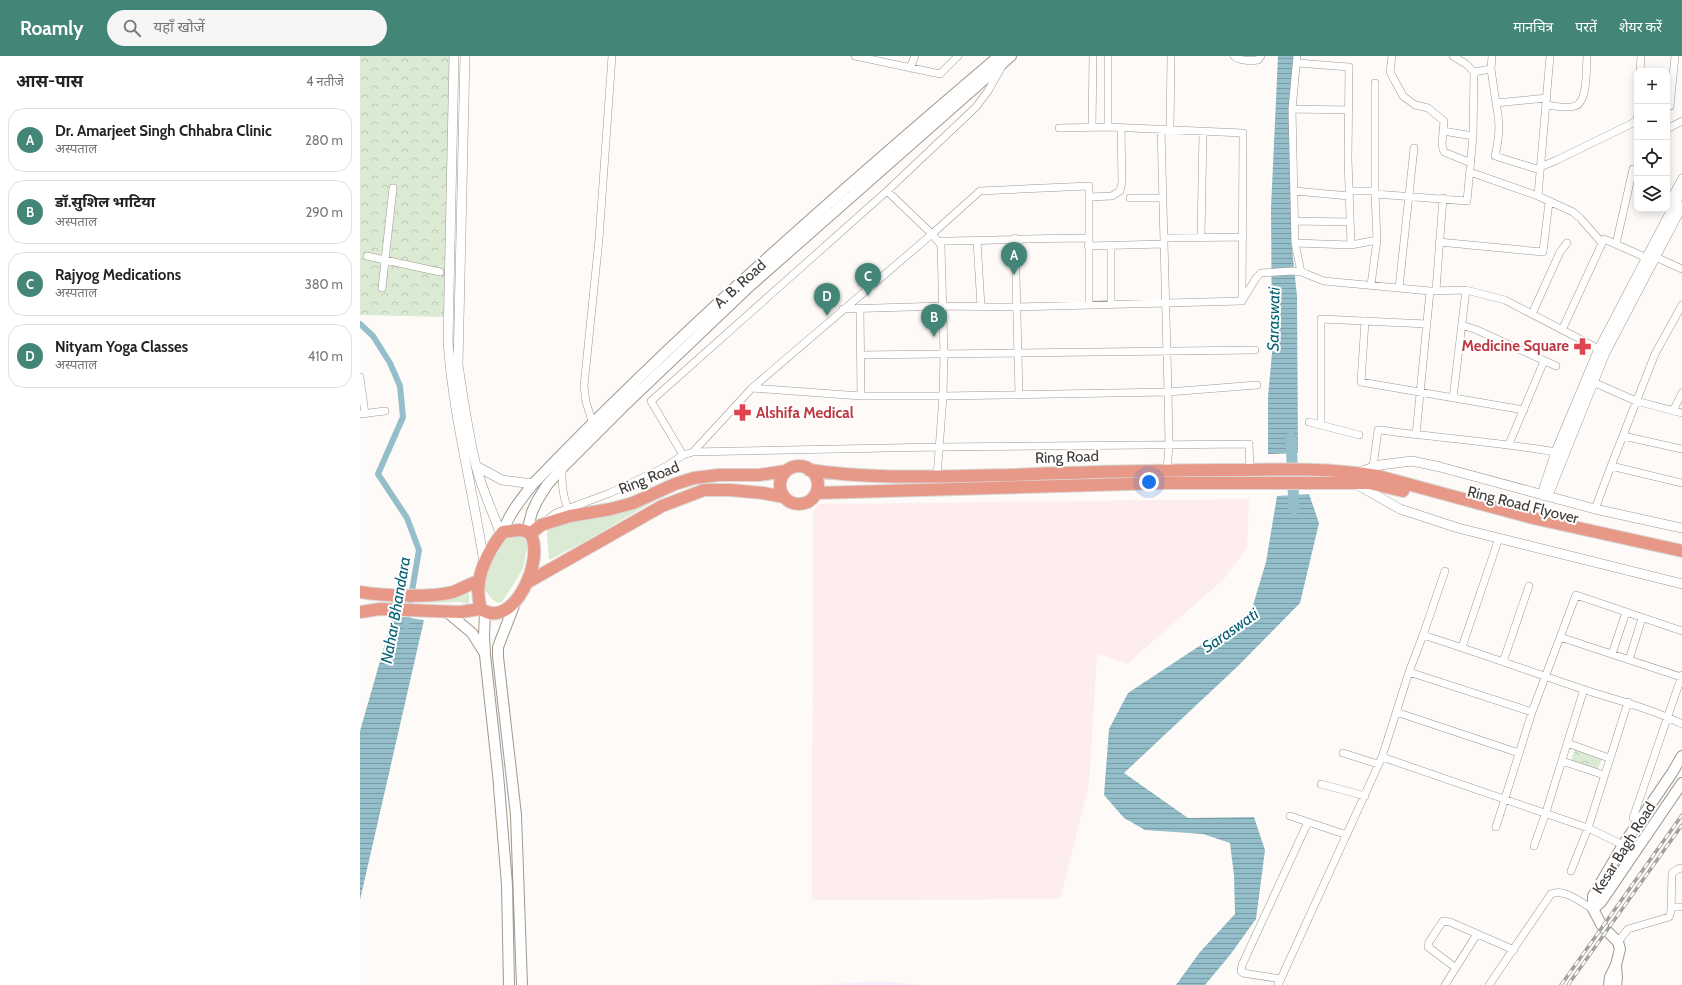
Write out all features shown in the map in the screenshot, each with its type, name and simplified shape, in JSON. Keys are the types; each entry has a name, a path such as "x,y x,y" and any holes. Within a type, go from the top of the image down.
{"highway":[{"path":"797,466 813,473 817,483 816,493 809,501 799,504 790,502 784,497 781,493 780,484 786,471 797,466"},
{"name":"Ring Road","path":"809,470 844,475 936,477 1167,470 1311,469 1326,477"},
{"name":"Ring Road","path":"529,533 541,525 570,516 633,503 675,484 694,478 719,475 759,475 786,471"},
{"path":"816,493 1163,483 1270,484 1310,482 1326,477"},
{"name":"Ring Road Flyover","path":"1326,477 1356,478 1369,483 1640,546 1682,559"},
{"path":"528,582 662,506 704,490 730,490 763,493 784,497"},
{"path":"360,612 380,609 447,612 483,610 498,612 506,610 515,603 528,582 533,561 534,545 529,533 519,530 502,534 490,549 478,581 479,601 483,610"},
{"name":"Ring Road Flyover","path":"1640,546 1682,551"},
{"path":"360,592 371,594 434,595 454,592 478,581"}],"main road":[{"name":"A. B. Road","path":"502,534 520,500 533,484 639,378 746,279 905,137 1002,58"},
{"name":"A. B. Road","path":"529,533 532,512 537,501 546,486 562,468 750,286 1002,58"},
{"path":"515,603 498,647 498,657 516,815 522,985"},
{"path":"483,610 484,636 508,884 509,985"},
{"path":"447,612 472,633 486,655"},
{"name":"Kesar Bagh Road","path":"1618,942 1602,926 1593,909 1593,896 1623,845 1682,756"},
{"path":"1593,909 1601,902 1682,783"},
{"path":"1608,985 1620,952 1618,942"},
{"path":"1616,966 1618,978 1616,985"}],"street":[{"path":"454,56 448,341 453,390 484,563"},
{"path":"465,56 458,359 466,415 476,466 488,505 502,534"},
{"path":"593,424 586,402 584,386 599,239 612,56"},
{"path":"855,56 882,59 910,68 940,74 956,56"},
{"path":"910,68 915,56"},
{"path":"1092,127 1093,56"},
{"path":"1108,56 1108,127"},
{"path":"1170,129 1171,56"},
{"path":"1234,56 1237,58 1254,61 1258,60 1261,56"},
{"path":"1392,56 1390,72 1403,96 1415,105 1428,108 1444,121 1442,145 1444,152 1471,163"},
{"path":"1295,191 1349,194 1375,193 1467,201 1474,136 1474,72 1466,64 1453,56"},
{"path":"1492,56 1491,69 1499,118 1500,135 1495,156 1540,169 1634,122"},
{"path":"1538,196 1550,56"},
{"path":"1496,103 1547,101 1571,107 1581,102 1584,95 1587,56"},
{"path":"1640,56 1640,68"},
{"path":"1670,106 1675,56"},
{"path":"651,401 887,191 976,107 988,91 1002,58"},
{"path":"1300,272 1296,243 1292,109 1297,60 1349,67 1349,194 1351,245"},
{"path":"1474,72 1491,69"},
{"path":"1371,285 1377,240 1375,193 1375,83"},
{"path":"1292,109 1349,110"},
{"path":"1670,128 1682,122"},
{"path":"1059,128 1108,127 1170,129 1243,134 1242,301"},
{"path":"1089,197 1112,196 1120,192 1122,182 1121,128"},
{"path":"1161,129 1169,446 1167,470"},
{"path":"1443,131 1474,136"},
{"path":"1201,237 1203,132"},
{"path":"1399,288 1414,148"},
{"path":"1616,244 1633,169"},
{"path":"1470,172 1538,196 1577,215 1602,244"},
{"path":"1670,200 1681,184"},
{"path":"1544,496 1550,490 1605,353 1651,256 1681,184"},
{"path":"693,452 752,388 980,191 1089,186 1088,246 1090,305"},
{"path":"382,288 393,188"},
{"path":"887,191 932,234 941,245 944,354 943,396 936,477"},
{"path":"1130,198 1163,198"},
{"path":"1416,435 1427,324 1439,242 1442,198"},
{"path":"1439,242 1543,252 1549,202"},
{"path":"1544,496 1544,488 1556,452 1598,349 1651,256 1679,218 1682,206"},
{"path":"1295,221 1350,222"},
{"path":"1088,246 1111,246 1201,237 1242,237"},
{"path":"938,241 977,241 1016,238 1088,238"},
{"path":"1016,238 1016,307 1019,395"},
{"path":"1562,330 1604,239 1682,269"},
{"path":"1296,243 1351,245 1377,240"},
{"path":"977,241 981,306"},
{"path":"1532,314 1560,252 1567,243"},
{"path":"1110,304 1111,246"},
{"path":"367,256 440,272"},
{"path":"1242,301 1256,278 1266,272 1292,271 1300,272 1324,281 1399,288 1466,290 1505,300 1598,349"},
{"path":"1452,398 1466,290"},
{"path":"843,309 942,306 1016,307 1242,301"},
{"path":"1595,510 1655,354 1681,308"},
{"path":"860,309 861,396"},
{"path":"1321,424 1321,319 1427,324"},
{"path":"1365,321 1361,382 1524,410"},
{"path":"1462,325 1477,330 1556,366"},
{"path":"861,355 1255,350"},
{"path":"1510,444 1544,361"},
{"path":"360,377 363,414 386,411"},
{"path":"1593,382 1636,401 1682,413"},
{"path":"752,388 861,396 943,396 1168,392 1257,386"},
{"path":"642,389 651,401 683,455"},
{"path":"1673,411 1682,393"},
{"path":"1309,422 1359,435"},
{"path":"1374,467 1378,430 1510,444 1556,452"},
{"path":"1623,436 1682,449"},
{"path":"541,525 556,513 610,493 667,466 683,455 693,452 938,447 1169,446 1249,444 1250,470"},
{"path":"1682,528 1595,510 1440,466 1412,461 1374,467 1356,478 1400,509 1458,528 1682,584"},
{"path":"476,466 502,480 533,484"},
{"path":"1611,466 1682,483"},
{"path":"562,468 562,490 564,500 568,508"},
{"path":"1462,648 1500,538"},
{"path":"1308,822 1241,968 1241,971 1248,975 1280,982 1382,756 1409,672 1445,571"},
{"path":"1503,662 1529,586"},
{"path":"1496,827 1506,800 1518,753 1532,712 1576,595 1682,631"},
{"path":"1612,654 1626,612"},
{"path":"1629,660 1642,618"},
{"path":"1423,635 1584,689 1628,702 1668,717 1682,724"},
{"path":"1560,637 1682,676 1633,818"},
{"path":"1409,672 1532,712"},
{"path":"1534,846 1584,689"},
{"path":"1571,871 1588,828 1628,702"},
{"path":"1396,712 1518,753"},
{"path":"1567,743 1609,758"},
{"path":"1343,753 1378,764"},
{"path":"1382,756 1506,800 1546,812 1588,828 1623,845"},
{"path":"1562,761 1604,774"},
{"path":"1321,784 1365,796"},
{"path":"1290,816 1347,835"},
{"path":"1618,942 1628,930 1667,919 1670,915 1671,907 1672,873 1682,868"},
{"path":"1489,985 1551,894 1561,892 1593,909"},
{"path":"1671,907 1682,907"},
{"path":"1456,968 1430,948 1429,942 1443,921 1446,920 1514,950"},
{"path":"1445,985 1477,934"}],"shaded area":[{"path":"1249,499 1247,548 1224,579 1127,664 1097,653 1089,785 1060,899 812,900 813,511 819,504"},
{"path":"881,981 920,985 820,985"}],"green space":[{"path":"360,56 455,56 448,317 360,315"},
{"path":"654,501 584,542 549,560 547,534 549,525 601,517"},
{"path":"520,533 528,543 523,569 502,602 498,603 493,600 483,588 485,573 508,536"},
{"path":"469,592 469,604 460,602 429,603 430,600 459,597"},
{"path":"1575,749 1602,759 1597,771 1571,761"}],"water":[{"path":"1278,56 1294,56 1291,84 1292,248 1297,296 1298,453 1268,454 1268,397 1272,353 1271,208"},
{"path":"1309,494 1319,523 1300,603 1238,666 1124,773 1188,818 1254,817 1265,850 1256,919 1230,955 1205,985 1176,985 1200,952 1235,914 1234,876 1230,843 1203,834 1145,830 1124,818 1104,795 1109,729 1128,693 1251,612 1266,562 1277,496"},
{"path":"393,616 424,620 360,900 360,731"}],"waterway":[{"name":"Nahar Bhandara","path":"360,324 373,336 390,363 400,386 403,417 378,474 407,518 419,550 406,626"},
{"name":"Saraswati","path":"1291,438 1294,509"}],"railway":[{"path":"1561,985 1682,815"},
{"path":"1568,985 1682,825"}],"place":[{"name":"Dr. Amarjeet Singh Chhabra Clinic","path":"1014,275"},
{"name":"Rajyog Medications","path":"868,296"},
{"name":"Nityam Yoga Classes","path":"827,316"},
{"name":"डॉ.सुशिल भाटिया","path":"934,337"},
{"name":"Medicine Square","path":"1582,346"},
{"name":"Alshifa Medical","path":"743,413"}]}
